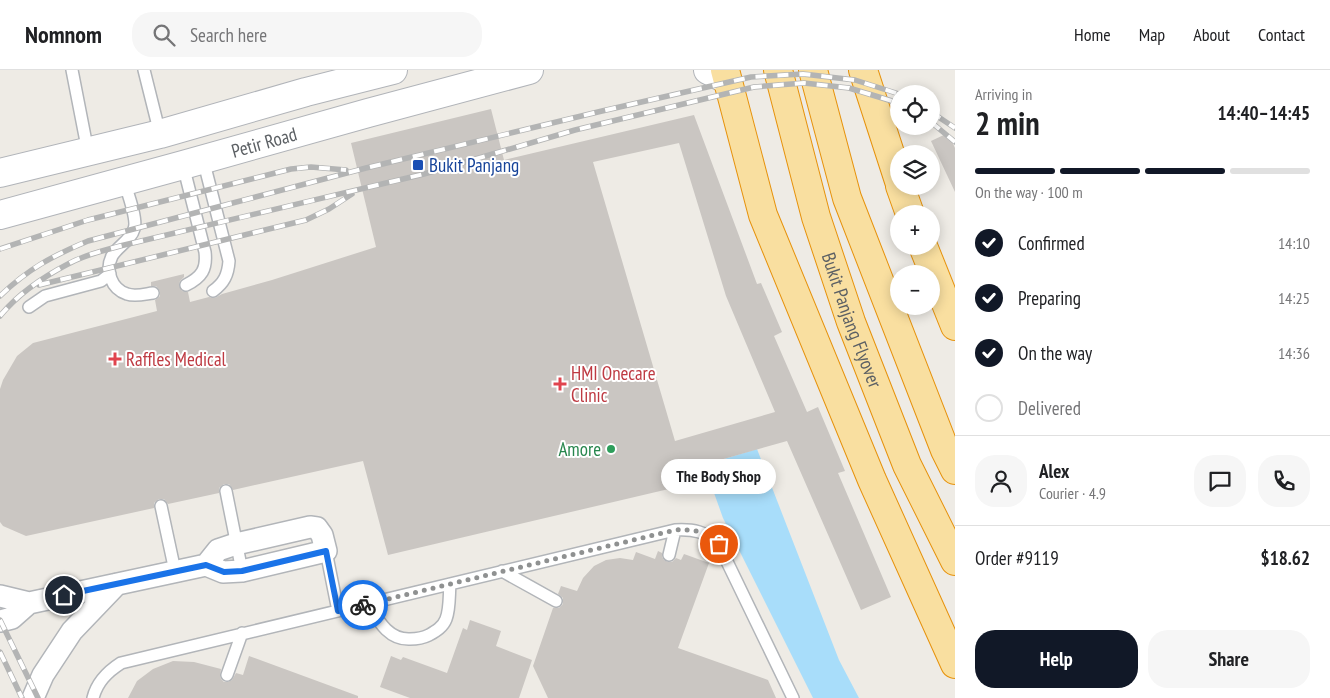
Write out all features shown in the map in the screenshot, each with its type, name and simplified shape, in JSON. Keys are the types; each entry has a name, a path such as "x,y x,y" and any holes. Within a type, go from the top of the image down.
{"highway":[{"name":"Bukit Panjang Flyover","path":"778,70 816,217 851,322 907,465 955,561"},
{"name":"Bukit Panjang Flyover","path":"813,70 847,198 945,450 955,470"},
{"path":"865,71 890,152"},
{"path":"720,73 762,215 872,480 955,664"},
{"path":"927,255 955,326"}],"main road":[{"name":"Petir Road","path":"0,173 160,134 306,92 393,70"},
{"name":"Petir Road","path":"0,215 368,112 479,76 529,70"}],"street":[{"path":"0,596 29,603 206,565 224,572 242,571 326,551 322,535 317,528 310,527 218,550 206,565"},
{"path":"33,698 43,675 72,631 117,584"},
{"path":"0,621 12,618 29,603"}],"lane":[{"path":"72,70 88,152"},
{"path":"144,70 160,134"},
{"path":"186,285 196,280 206,262 193,162"},
{"path":"193,162 229,261 229,270 226,278 221,285 213,290"},
{"path":"124,181 135,220 135,229 110,261 111,281 115,287 128,294 153,293"},
{"path":"29,307 45,296 101,281 110,274"},
{"path":"226,491 242,571"},
{"path":"161,506 175,571"},
{"path":"93,698 100,681 109,670 121,664 242,633 675,530 686,529 707,535 719,544 793,698"},
{"path":"669,555 675,530"},
{"path":"326,551 338,611"},
{"path":"502,571 556,601"},
{"path":"368,604 380,624 390,634 403,640 423,638 439,630 446,620 450,584"},
{"path":"227,675 242,633"}],"water":[{"path":"757,449 839,660 859,698 813,698 723,518 704,465"}],"building":[{"path":"491,109 504,160 694,115 757,284 761,283 782,332 774,336 807,412 818,407 845,471 838,473 891,597 861,610 787,441 685,470 690,484 388,555 363,461 233,490 229,484 224,484 219,488 219,493 168,504 164,499 159,499 154,503 154,508 26,536 3,526 0,522 0,389 17,356 33,343 157,311 155,300 160,296 160,291 156,286 151,286 151,282 184,274 179,285 182,291 188,292 190,302 209,297 215,298 222,294 376,247 351,143","holes":["679,143 726,296 775,412 675,441 593,162"]},
{"path":"948,133 955,148 955,192 940,160 940,145 933,145 931,141"},
{"path":"658,551 662,553 664,560 668,562 672,562 676,558 681,560 684,554 709,563 678,648 768,680 776,698 548,698 533,666 553,608 559,608 563,604 563,598 558,594 561,586 577,591 583,578 594,566 606,560 620,558 633,560 636,552 655,559"},
{"path":"470,620 501,631 496,646 532,660 519,698 410,698 380,687 391,656 401,660 403,657 447,673 463,628 467,630"},
{"path":"249,656 358,696 358,698 128,698 137,681 153,669 173,661 194,662 221,669 221,679 224,682 228,682 232,680 236,673 243,675"}],"railway":[{"path":"0,296 41,264 88,241 366,168 602,111 751,77 803,74 855,80 890,91"},
{"path":"0,316 15,300 40,280 74,261 93,254 424,174 575,130 754,87 804,83 849,88 890,100"},
{"path":"940,118 955,128"},
{"path":"940,130 955,142"},
{"path":"0,249 88,220 291,169 311,167 346,170"},
{"path":"39,285 306,220 329,209 352,194"},
{"path":"0,620 38,698"},
{"path":"0,652 22,698"}],"way so far":[{"path":"363,605 675,530 698,531 714,539 719,544"}],"place":[{"name":"Bukit Panjang","path":"418,165"},
{"name":"Raffles Medical","path":"115,359"},
{"name":"HMI Onecare Clinic","path":"560,384"},
{"name":"Amore","path":"611,449"},
{"name":"The Body Shop","path":"719,544"}],"route":[{"path":"64,595 206,565 224,572 242,571 326,551 338,611 363,605"}]}
